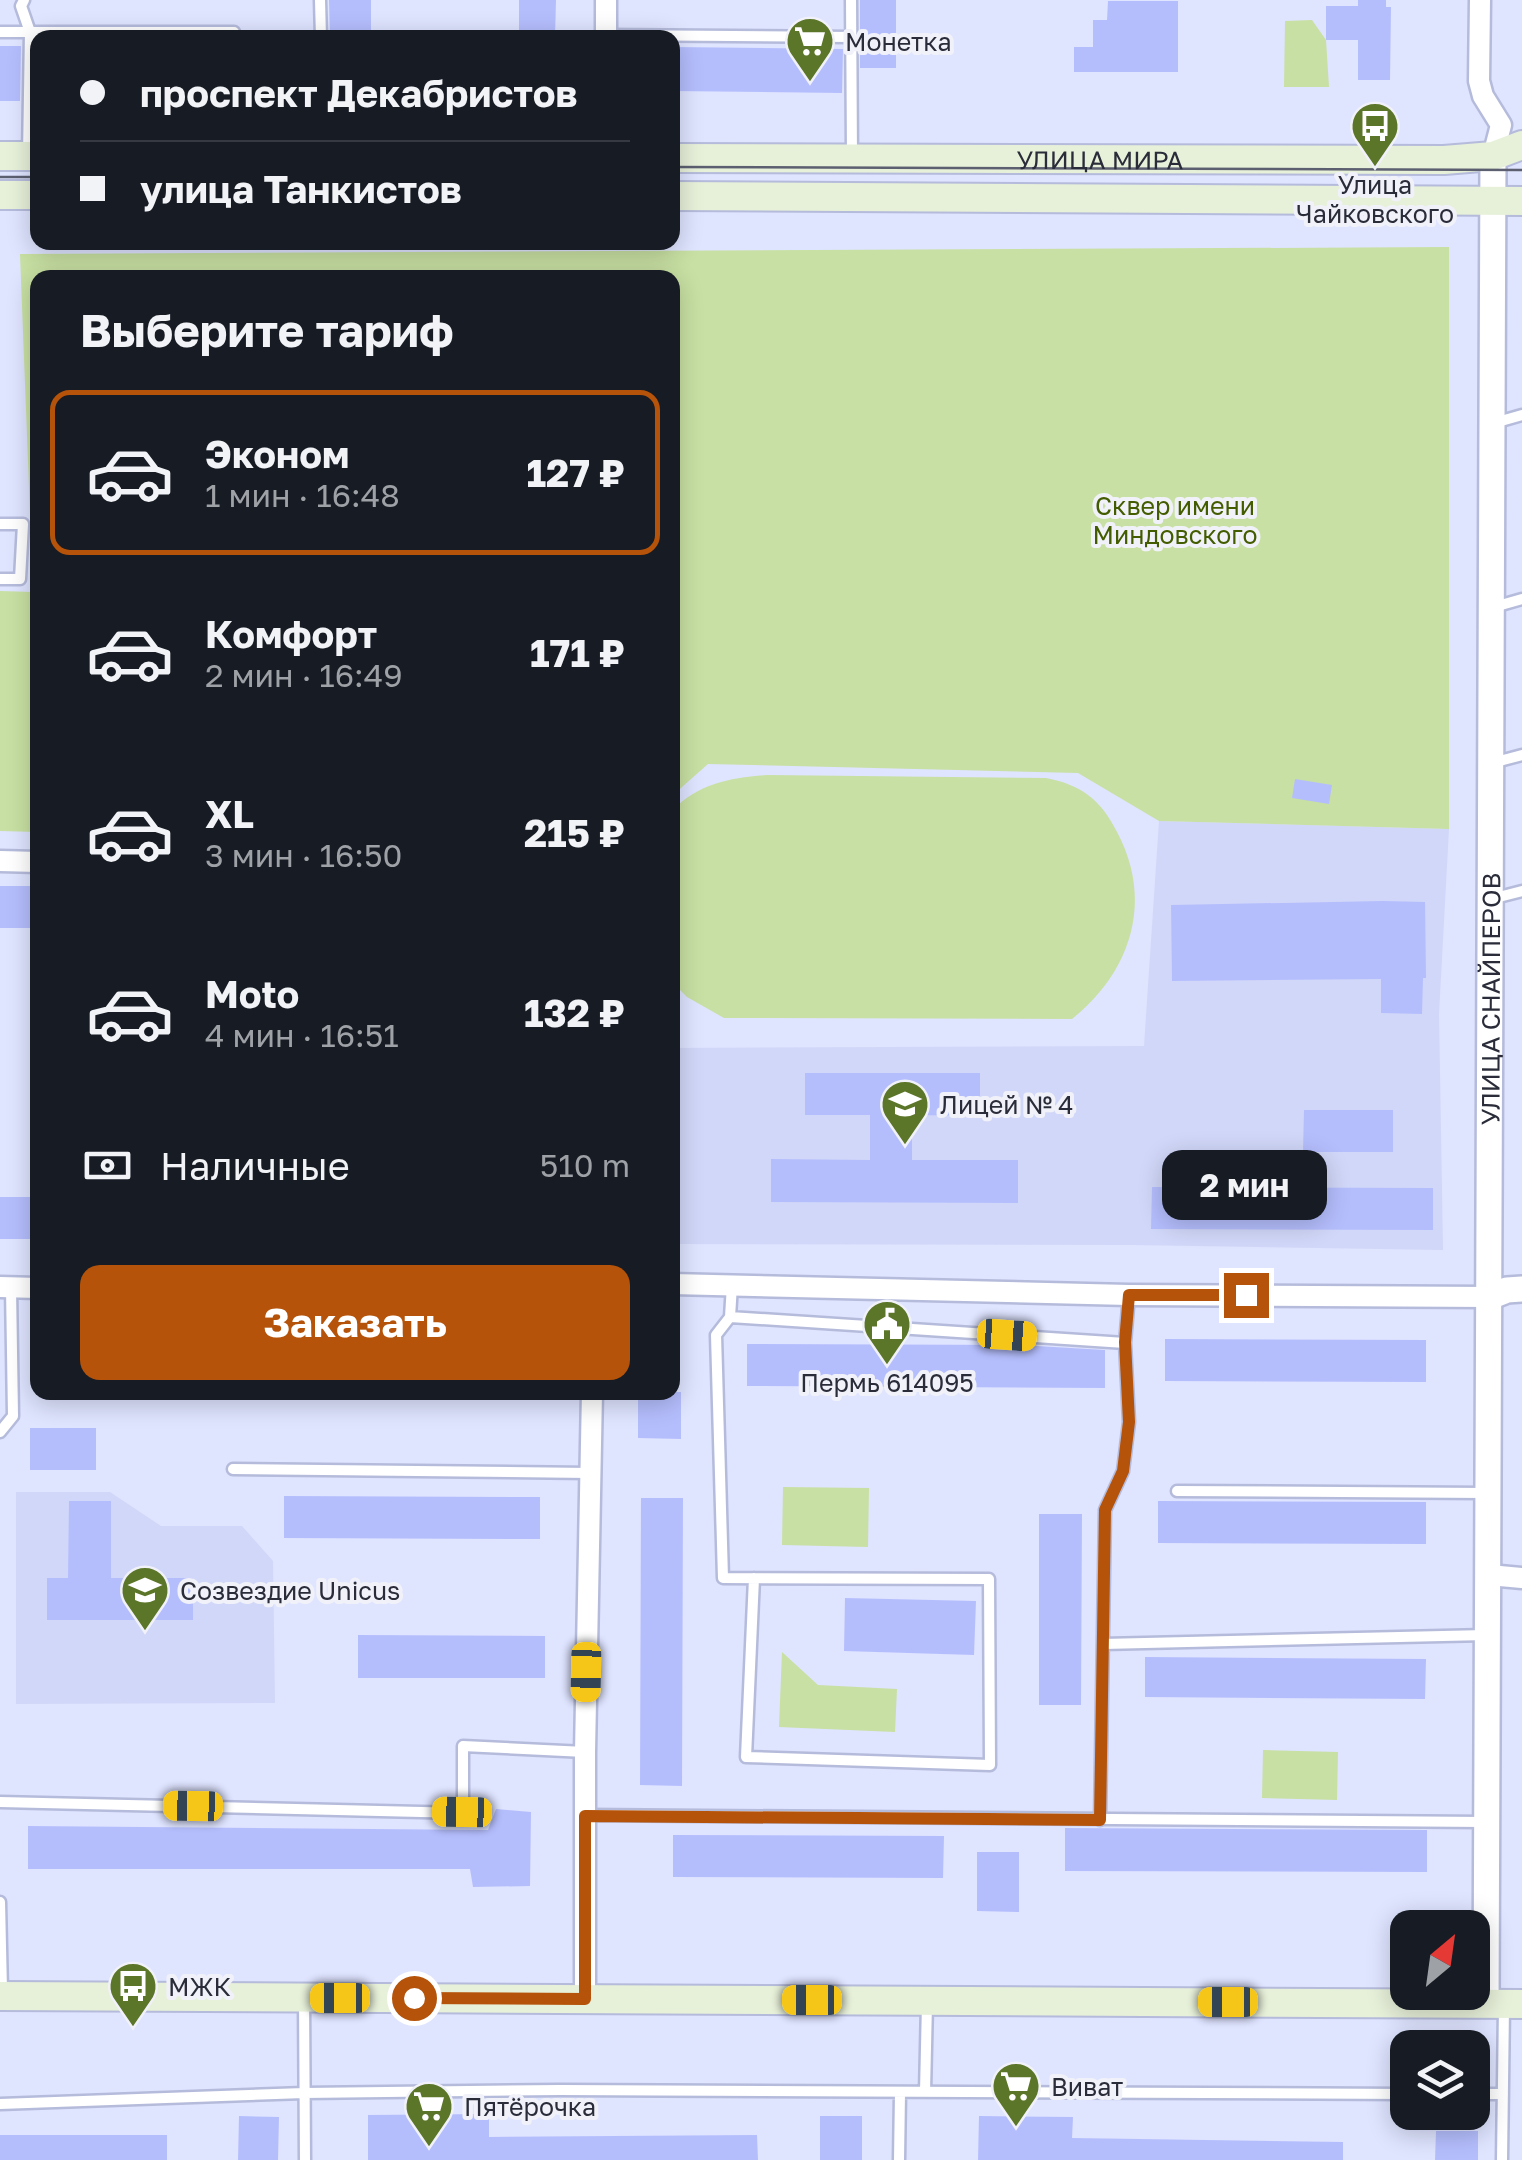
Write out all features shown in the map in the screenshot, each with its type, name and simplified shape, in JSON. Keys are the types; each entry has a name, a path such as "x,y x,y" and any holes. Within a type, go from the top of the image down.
{"main road":[{"name":"УЛИЦА МИРА","path":"680,158 1444,160 1493,156 1522,146"},
{"path":"0,156 30,156"},
{"path":"0,195 30,196"},
{"name":"УЛИЦА МИРА","path":"680,196 1522,201"},
{"path":"1,1996 1504,2004"}],"street":[{"path":"606,0 606,30"},
{"name":"УЛИЦА СНАЙПЕРОВ","path":"1480,0 1479,81 1483,96 1501,125 1493,156 1487,1822 1504,2004"},
{"path":"0,861 30,862"},
{"path":"680,1284 1129,1295 1489,1297 1522,1289"},
{"path":"585,1999 592,1400"},
{"path":"1489,1575 1522,1578"}],"lane":[{"path":"0,32 30,32 21,6 24,0"},
{"path":"320,0 321,30"},
{"path":"852,0 852,157"},
{"path":"680,36 852,37"},
{"path":"1492,424 1522,415"},
{"path":"0,524 23,524 20,579 0,579"},
{"path":"1492,608 1522,599"},
{"path":"1491,764 1522,755"},
{"path":"1490,900 1522,891"},
{"path":"732,1284 730,1317 716,1335 723,1578 754,1578 989,1579 990,1765 746,1757 754,1578"},
{"path":"0,1432 13,1416 6,1287"},
{"path":"1100,1820 1105,1510 1123,1471 1129,1422 1125,1342 1129,1295"},
{"path":"730,1317 1125,1342"},
{"path":"232,1469 590,1474"},
{"path":"1178,1491 1490,1493"},
{"path":"1102,1644 1488,1635"},
{"path":"0,1802 462,1812 463,1746 585,1752"},
{"path":"585,1816 1487,1822"},
{"path":"0,1902 1,1996"},
{"path":"304,1998 305,2160"},
{"path":"925,2092 928,2001"},
{"path":"1502,2160 1504,2004"},
{"path":"0,2104 304,2093 560,2090 1390,2094"},
{"path":"900,2093 900,2160"},
{"path":"1490,2094 1503,2094"}],"shaded area":[{"path":"1159,821 1449,829 1439,1014 1443,1250 680,1244 680,1048 1144,1046"},
{"name":"Созвездие Unicus","path":"16,1492 110,1492 161,1526 242,1526 273,1561 275,1703 16,1704"}],"green space":[{"path":"1312,20 1326,40 1329,87 1284,87 1285,21"},
{"name":"Сквер имени Миндовского","path":"1449,247 1449,829 1159,821 1078,773 708,764 680,789 680,270 30,270 30,514 20,254"},
{"name":"Сквер имени Миндовского","path":"0,591 30,592 30,832 0,831"},
{"path":"740,778 1046,778 1070,785 1104,811 1128,858 1135,909 1122,957 1109,980 1072,1019 724,1018 680,990 680,804 716,784"},
{"path":"783,1487 869,1488 868,1547 782,1545"},
{"path":"782,1652 818,1685 897,1689 895,1732 779,1727"},
{"path":"1263,1750 1338,1752 1337,1800 1262,1798"}],"building":[{"path":"329,0 371,0 371,30 330,30"},
{"path":"519,0 556,0 555,30 519,30"},
{"path":"860,0 896,0 896,68 860,68"},
{"path":"1358,0 1386,0 1386,7 1391,7 1390,80 1358,80 1358,40 1326,40 1326,6 1358,6"},
{"path":"1108,1 1178,1 1178,72 1074,72 1074,47 1093,47 1093,20 1107,20"},
{"path":"0,46 21,46 20,101 0,101"},
{"path":"680,47 843,49 842,93 680,91"},
{"path":"1295,779 1332,785 1329,804 1292,798"},
{"path":"0,886 30,886 30,928 0,928"},
{"path":"1425,902 1426,978 1422,1014 1381,1013 1381,979 1172,981 1171,905"},
{"path":"805,1073 980,1073 980,1116 912,1115 912,1160 1018,1160 1018,1203 771,1202 771,1159 870,1160 870,1115 805,1115"},
{"path":"1304,1110 1393,1110 1393,1152 1303,1152"},
{"path":"1152,1187 1433,1188 1433,1230 1151,1229"},
{"path":"0,1197 30,1197 30,1239 0,1239"},
{"path":"1165,1339 1426,1340 1426,1382 1165,1381"},
{"path":"747,1344 1020,1345 1105,1350 1105,1388 747,1386"},
{"path":"681,1392 681,1439 638,1438 638,1400 680,1400"},
{"path":"30,1428 96,1428 96,1470 30,1470"},
{"path":"284,1496 540,1497 540,1539 284,1538"},
{"path":"641,1498 683,1498 682,1786 640,1785"},
{"path":"69,1501 111,1501 111,1578 193,1578 193,1620 47,1620 47,1578 68,1578"},
{"path":"1158,1501 1426,1502 1426,1544 1158,1543"},
{"path":"1039,1514 1082,1514 1081,1705 1039,1705"},
{"path":"845,1598 976,1601 974,1655 844,1651"},
{"path":"358,1635 545,1636 545,1678 358,1678"},
{"path":"1145,1657 1426,1659 1425,1699 1145,1697"},
{"path":"496,1809 531,1812 530,1886 473,1887 470,1869 28,1869 28,1826 488,1830"},
{"path":"1065,1828 1427,1830 1427,1872 1065,1871"},
{"path":"673,1835 944,1836 943,1878 673,1877"},
{"path":"977,1852 1019,1852 1019,1912 977,1911"},
{"path":"489,2114 489,2137 757,2135 758,2160 368,2160 368,2115"},
{"path":"239,2116 279,2117 278,2160 238,2160"},
{"path":"820,2116 862,2116 862,2160 820,2160"},
{"path":"979,2116 1073,2117 1072,2138 1343,2142 1343,2160 978,2160"},
{"path":"1436,2131 1478,2131 1478,2160 1435,2160"},
{"path":"0,2135 167,2135 167,2160 0,2160"}],"tram line":[{"path":"680,167 1522,170"},
{"path":"0,177 30,177"}],"place":[{"name":"Монетка","path":"810,84"},
{"name":"Улица Чайковского","path":"1375,168"},
{"name":"Лицей № 4","path":"905,1146"},
{"name":"Пермь 614095","path":"887,1366"},
{"name":"Созвездие Unicus","path":"145,1632"},
{"name":"МЖК","path":"133,2028"},
{"name":"Виват","path":"1016,2128"},
{"name":"Пятёрочка","path":"429,2148"}],"route":[{"path":"414,1998 585,1999 585,1816 1100,1820 1105,1510 1123,1471 1129,1422 1125,1342 1129,1295 1246,1295"}]}
